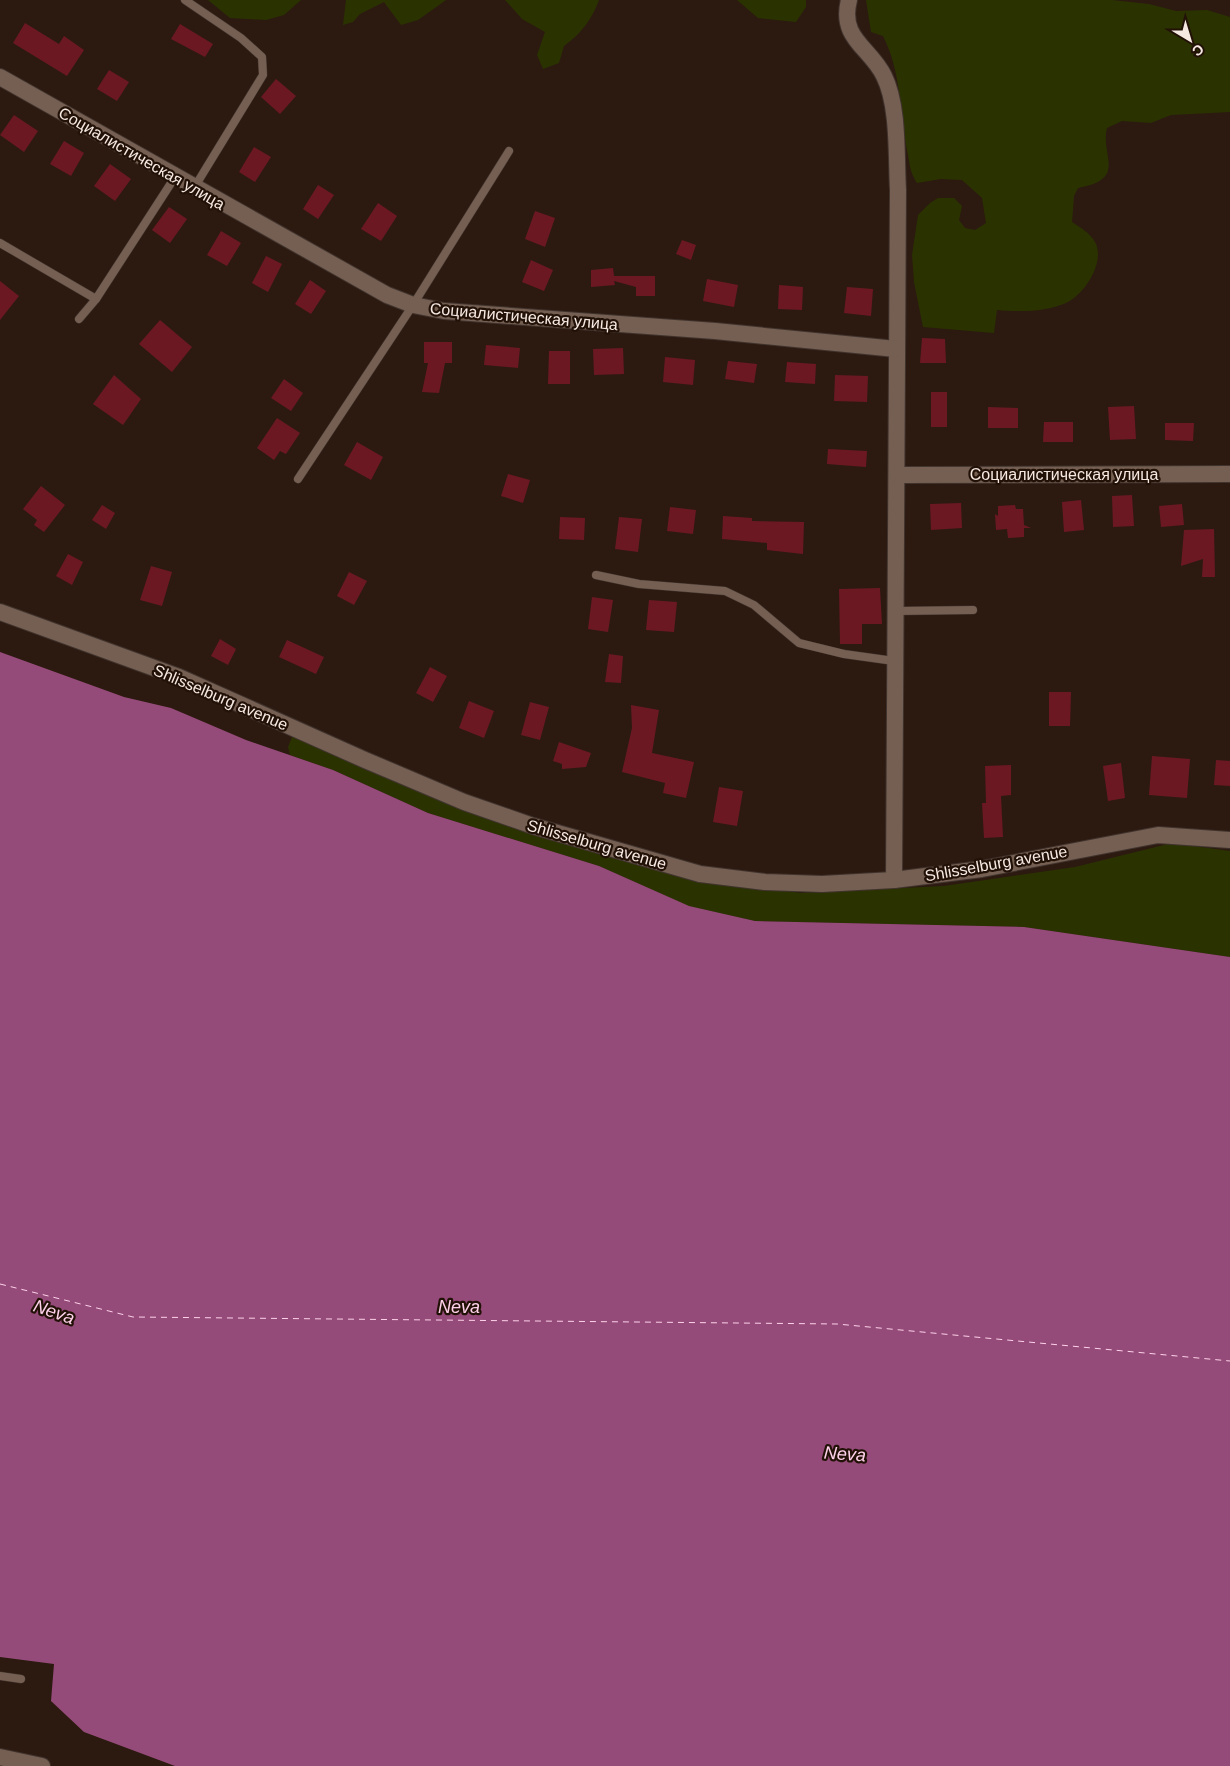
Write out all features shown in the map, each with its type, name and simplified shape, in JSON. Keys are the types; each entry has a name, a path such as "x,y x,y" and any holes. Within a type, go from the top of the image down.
{"street":[{"path":"849,0 846,11 849,28 855,42 877,64 884,75 892,102 898,190 896,349 898,475 894,661 894,880"},
{"name":"Социалистическая улица","path":"0,78 387,296 413,305 444,311 715,331 896,349"},
{"name":"Социалистическая улица","path":"898,475 1230,474"},
{"name":"Shlisselburg avenue","path":"0,612 179,677 464,802 533,826 618,852 700,874 765,882 822,884 894,880 982,869 1158,835 1230,840"},
{"path":"0,1757 15,1763 42,1766"}],"lane":[{"path":"185,0 248,44 262,58 263,75 194,188"},
{"path":"298,479 413,305 509,151"},
{"path":"79,319 96,299 176,177"},
{"path":"0,243 96,299"},
{"path":"596,575 639,584 725,591 754,605 799,643 844,654 894,661"},
{"path":"895,611 973,610"},
{"path":"0,1676 22,1679"}],"green space":[{"path":"208,0 301,0 284,15 266,20 230,18"},
{"path":"346,0 446,0 418,20 401,25 384,2 360,14 353,22 343,25"},
{"path":"505,0 599,0 585,26 564,46 559,63 543,69 537,55 545,32 522,19"},
{"path":"737,0 806,0 806,7 796,22 758,18"},
{"path":"866,0 1112,0 1149,4 1176,11 1207,10 1230,17 1230,112 1171,115 1151,123 1122,121 1107,128 1106,138 1109,165 1107,172 1103,179 1078,188 1074,196 1072,222 1093,239 1098,250 1098,259 1086,285 1073,299 1058,306 1041,310 997,310 994,333 923,327 914,282 912,255 918,215 938,198 954,198 962,206 959,220 965,228 975,230 986,223 982,198 962,180 941,179 917,183 914,179 907,150 897,77 883,36 871,32"},
{"path":"292,737 334,750 600,855 800,893 944,886 1075,867 1172,843 1230,851 1230,957 1024,927 755,921 688,906 599,866 428,813 333,770 290,755 288,747"}],"water":[{"name":"Neva","path":"0,652 124,697 171,708 246,740 333,770 428,813 599,866 689,906 755,921 1024,927 1230,957 1230,1766 175,1766 84,1732 51,1701 54,1664 0,1657"}],"building":[{"path":"25,23 59,44 64,36 84,50 67,76 13,43"},
{"path":"180,24 213,44 205,57 171,39"},
{"path":"109,70 129,82 117,101 97,89"},
{"path":"276,79 296,96 280,114 261,97"},
{"path":"14,115 38,131 24,152 0,135"},
{"path":"64,141 84,153 71,176 50,164"},
{"path":"254,147 271,157 255,182 239,172"},
{"path":"110,164 131,179 115,201 94,186"},
{"path":"318,185 334,195 318,219 303,209"},
{"path":"378,203 397,216 381,241 361,229"},
{"path":"169,207 187,219 170,243 152,230"},
{"path":"535,211 555,218 545,247 525,239"},
{"path":"221,231 241,243 227,266 207,255"},
{"path":"682,240 696,245 691,260 676,254"},
{"path":"266,256 282,264 268,292 252,283"},
{"path":"531,260 553,270 544,291 522,282"},
{"path":"613,268 614,276 655,276 655,296 636,296 636,287 614,281 615,285 591,287 591,270"},
{"path":"707,279 738,285 734,307 703,301"},
{"path":"310,280 326,291 311,314 295,304"},
{"path":"0,281 19,296 0,320"},
{"path":"779,285 803,287 802,310 778,309"},
{"path":"847,287 873,289 871,316 844,313"},
{"path":"160,320 192,347 172,372 139,344"},
{"path":"922,338 945,339 946,363 920,363"},
{"path":"424,342 452,342 452,363 445,363 439,393 422,392 428,363 424,363"},
{"path":"486,345 520,348 518,368 484,365"},
{"path":"623,348 624,374 594,375 593,349"},
{"path":"549,351 570,351 570,384 548,384"},
{"path":"665,357 695,360 693,385 663,382"},
{"path":"728,361 757,364 754,383 725,379"},
{"path":"787,362 816,364 815,384 785,382"},
{"path":"114,375 141,399 123,425 93,404"},
{"path":"835,375 868,376 867,402 834,401"},
{"path":"284,379 303,393 291,411 271,398"},
{"path":"931,392 947,392 947,427 931,427"},
{"path":"1134,406 1136,439 1110,440 1108,407"},
{"path":"988,407 1018,408 1018,428 988,428"},
{"path":"277,418 300,433 286,454 280,451 274,460 257,448"},
{"path":"1044,422 1073,422 1073,442 1043,442"},
{"path":"1165,423 1194,423 1193,441 1165,440"},
{"path":"357,442 383,457 371,480 344,465"},
{"path":"828,449 867,451 866,467 827,464"},
{"path":"508,474 530,480 523,503 501,496"},
{"path":"41,486 65,505 44,532 34,525 37,520 23,509"},
{"path":"1132,495 1134,526 1113,527 1112,496"},
{"path":"1081,500 1084,530 1064,532 1062,502"},
{"path":"961,503 962,528 931,530 930,504"},
{"path":"1182,504 1184,525 1161,527 1159,506"},
{"path":"102,505 115,513 106,529 92,520"},
{"path":"1015,505 1016,509 1023,509 1024,525 1031,528 1024,528 1024,537 1008,538 1007,529 996,530 995,514 998,516 998,506"},
{"path":"670,507 696,510 693,534 667,531"},
{"path":"723,516 752,518 752,521 804,522 803,554 767,550 767,543 722,539"},
{"path":"560,517 585,518 584,540 559,539"},
{"path":"619,517 642,519 638,552 615,549"},
{"path":"1214,529 1215,577 1202,577 1203,559 1181,566 1184,530"},
{"path":"68,554 83,562 72,585 56,576"},
{"path":"151,566 172,572 162,606 140,600"},
{"path":"349,572 367,581 354,605 337,596"},
{"path":"880,588 882,624 862,624 862,644 840,644 839,589"},
{"path":"592,597 613,600 608,632 588,629"},
{"path":"649,600 677,602 674,632 646,630"},
{"path":"220,639 236,649 228,665 211,656"},
{"path":"287,640 324,657 316,674 279,657"},
{"path":"609,654 623,656 621,683 605,682"},
{"path":"430,667 447,676 433,702 416,693"},
{"path":"1049,692 1071,692 1070,726 1049,726"},
{"path":"469,701 494,711 484,738 459,728"},
{"path":"530,702 549,707 540,740 521,735"},
{"path":"631,705 659,710 652,753 694,762 686,798 663,793 665,783 622,772 632,728"},
{"path":"559,742 591,753 586,767 562,769 562,764 553,761"},
{"path":"1152,756 1190,759 1187,798 1149,795"},
{"path":"1216,760 1230,761 1230,786 1214,785"},
{"path":"1121,763 1125,798 1108,801 1103,766"},
{"path":"1011,765 1011,795 1001,796 1003,837 984,838 982,803 986,803 985,766"},
{"path":"719,787 743,791 737,826 713,822"}],"ferry route":[{"path":"0,1284 133,1317 837,1324 1230,1361"}]}
